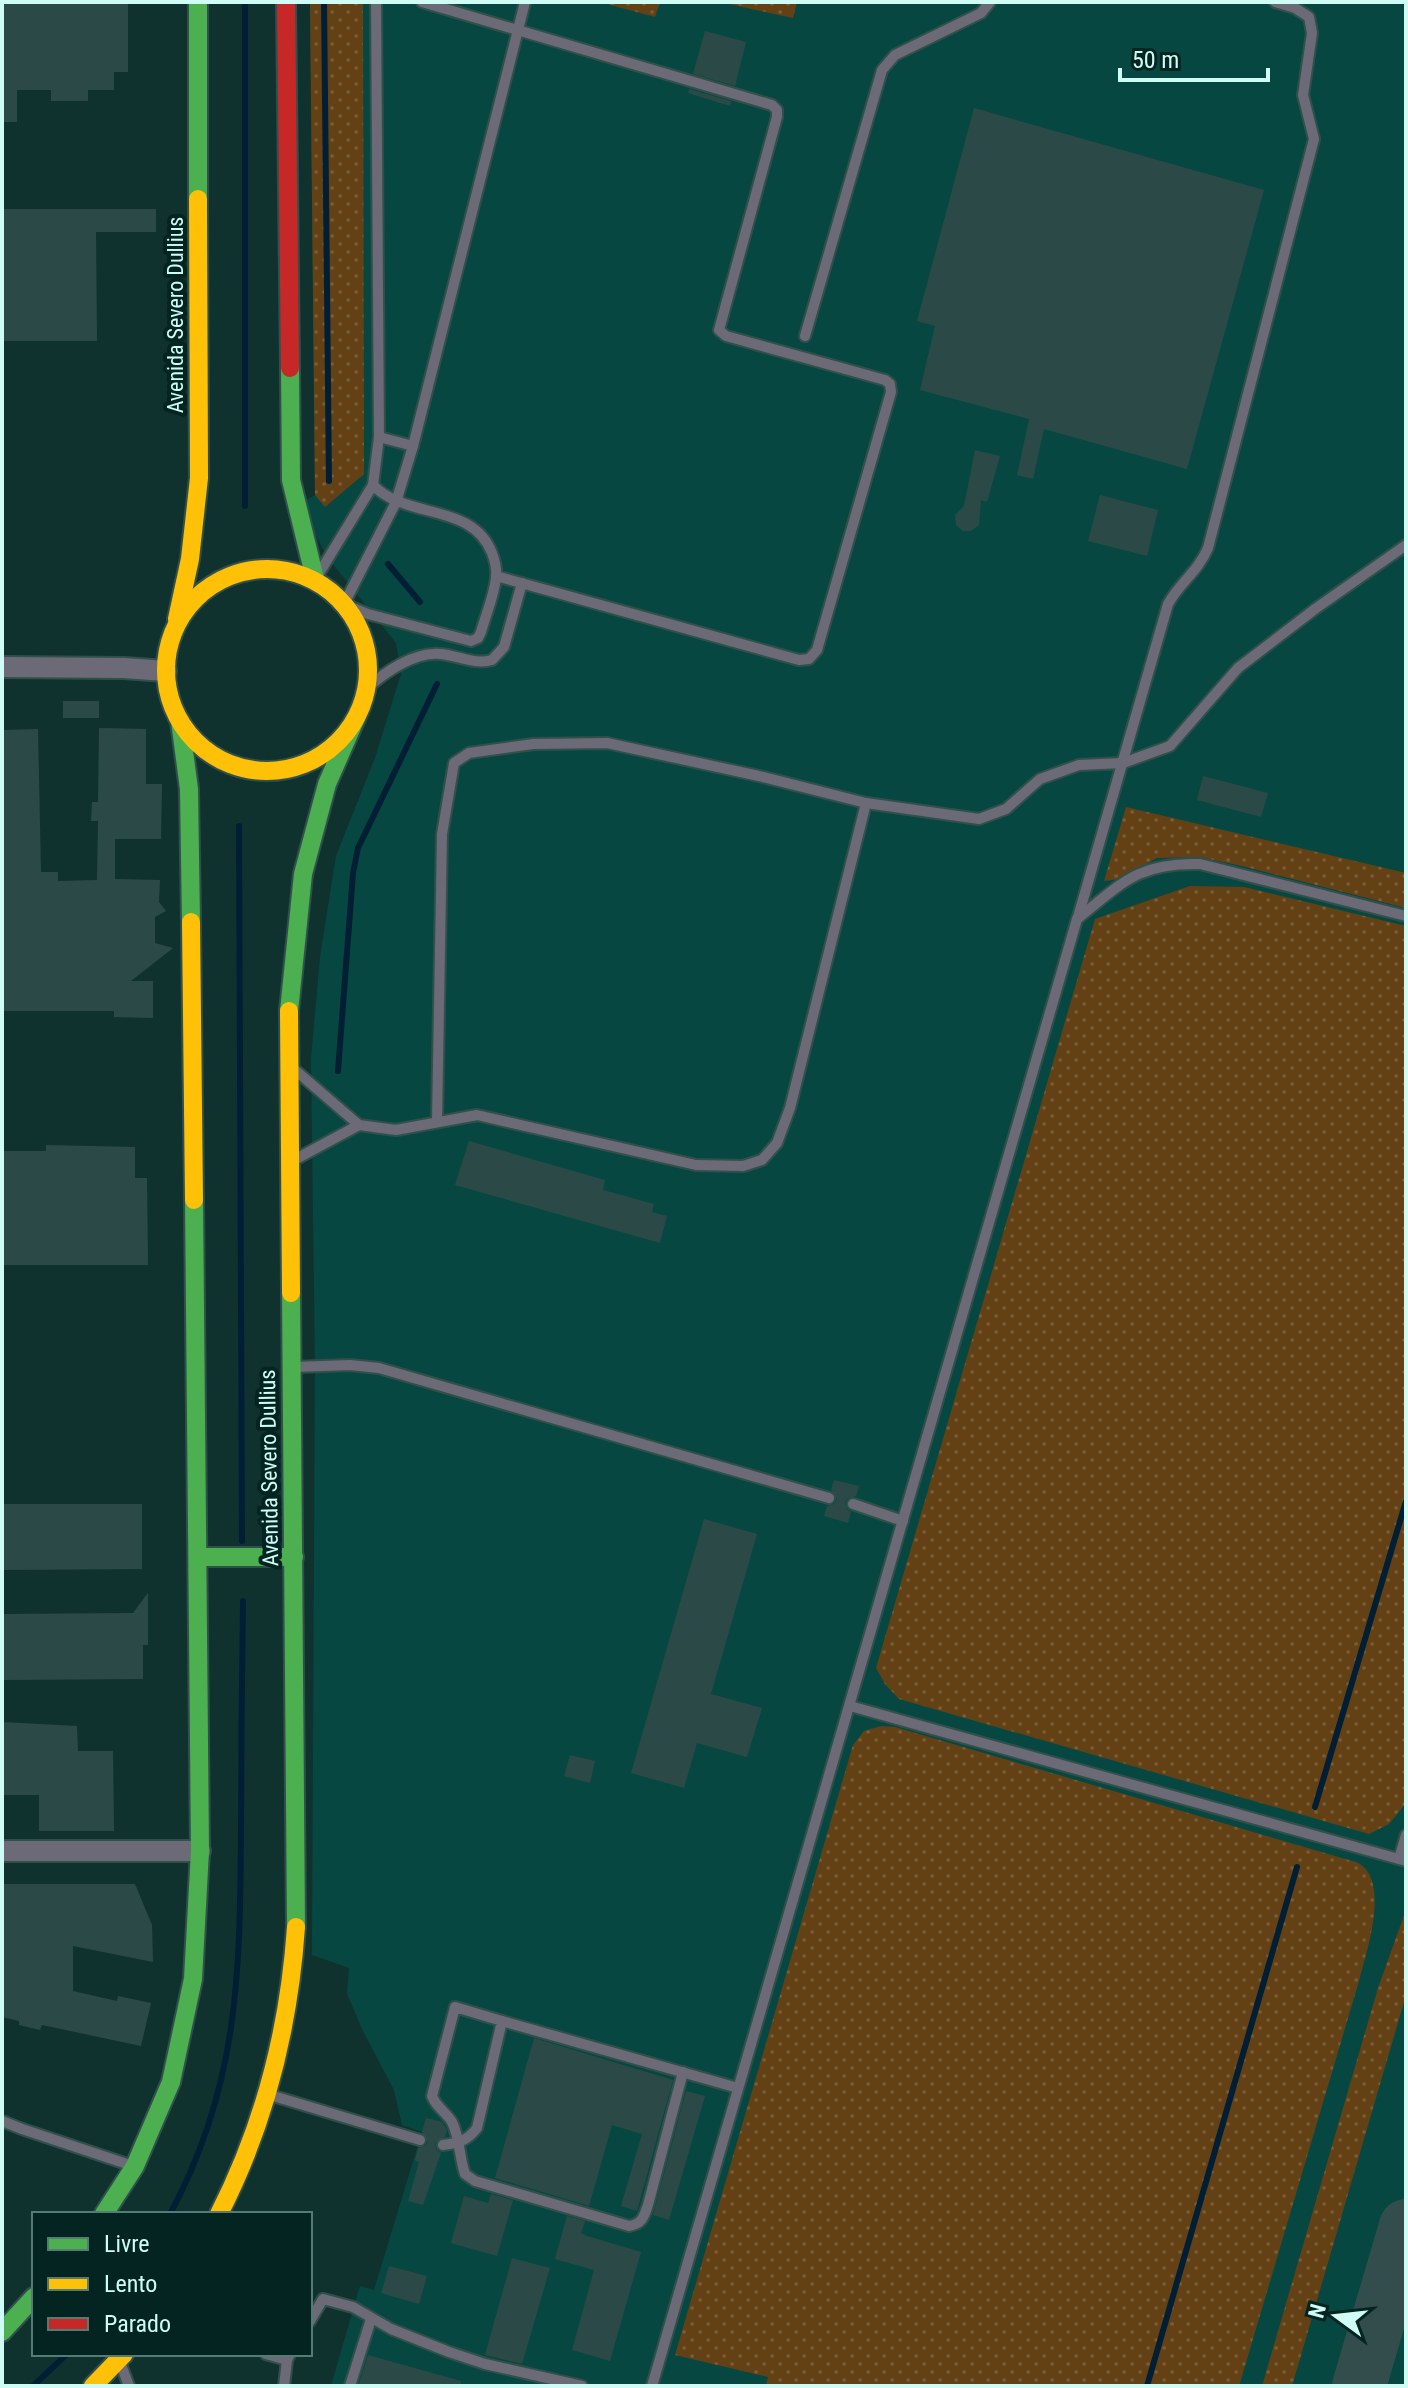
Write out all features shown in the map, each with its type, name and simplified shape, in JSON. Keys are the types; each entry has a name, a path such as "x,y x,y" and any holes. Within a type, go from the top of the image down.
{"main road":[{"name":"Avenida Severo Dullius","path":"176,627 190,559 199,478 198,2"},
{"path":"286,2 291,480 315,579"},
{"path":"275,569 315,579 344,604 359,628 367,657 366,689 356,718 339,741 318,758 292,768 265,771 239,767 215,757 195,741 180,721 170,697 166,671 168,648 176,627 188,606 206,589 227,577 250,570 275,569"},
{"name":"Avenida Severo Dullius","path":"220,2212 238,2180 270,2095 288,2008 296,1929 289,1003 303,874 327,784 356,718"},
{"path":"105,2212 135,2166 171,2082 193,1979 200,1851 189,804 180,721"},
{"path":"199,1557 294,1557"},
{"path":"2,2332 32,2299"},
{"path":"93,2386 122,2357"}],"street":[{"path":"2,667 166,671"},
{"path":"2,1851 200,1851"}],"lane":[{"path":"315,579 373,485 379,437 376,2"},
{"path":"422,2 772,105 777,110 719,330 726,336 885,380 890,384 891,392 817,650 809,659 799,660 496,576"},
{"path":"373,485 396,502 467,522 483,537 490,549 496,576 478,638 471,641 368,614 344,604 396,502 413,446 525,2"},
{"path":"805,336 882,70 895,55 981,13 990,2"},
{"path":"652,2386 1168,604 1177,589 1200,566 1208,548 1314,139 1303,95 1312,33 1309,17 1295,8 1275,2"},
{"path":"379,437 413,446"},
{"path":"437,1122 442,834 454,763 469,753 533,744 607,743 866,803 979,819 1006,809 1040,779 1079,765 1123,763 1170,746 1238,668 1406,545"},
{"path":"366,689 389,671 421,657 439,653 485,662 497,656 504,647 522,583"},
{"path":"289,1066 359,1125 396,1130 477,1115 696,1165 743,1166 762,1160 777,1143 790,1108 866,803"},
{"path":"1077,919 1132,876 1172,863 1200,864 1406,916"},
{"path":"290,1162 359,1125"},
{"path":"292,1367 350,1365 379,1368 829,1498"},
{"path":"853,1504 903,1521"},
{"path":"850,1706 1403,1860 1406,1835"},
{"path":"683,2072 644,2219 637,2225 629,2226 475,2181 465,2174 453,2125 432,2096 455,2007 502,2021 683,2072 738,2088"},
{"path":"443,2145 459,2143 470,2137 477,2128 502,2021"},
{"path":"270,2095 420,2140"},
{"path":"2,2121 135,2166"},
{"path":"312,2318 323,2299 353,2307 371,2319 461,2356 582,2386"},
{"path":"350,2386 371,2319"},
{"path":"122,2357 129,2386"},
{"path":"284,2386 288,2357"}],"shaded area":[{"path":"310,2 1406,2 1406,2386 331,2386 360,2286 374,2290 422,2132 402,2125 394,2090 347,1994 349,1968 312,1955 315,1365 311,1059 320,957 336,856 375,758 401,674 396,643 328,558 311,527 304,501 315,495"},
{"path":"310,2 363,2 364,474 325,507 315,495"},
{"path":"600,2 660,2 655,17"},
{"path":"720,2 797,2 793,18"},
{"path":"1126,807 1406,873 1406,908 1199,857 1157,858 1119,879 1104,881"},
{"path":"1190,886 1244,887 1406,926 1406,1803 1389,1824 1369,1834 899,1699 876,1668 1095,919"},
{"path":"881,1726 895,1727 1353,1861 1369,1874 1375,1903 1359,1981 1239,2386 766,2386 768,2377 675,2355 853,1745 864,1731"},
{"path":"1406,1910 1406,1995 1292,2386 1262,2386 1378,1988"}],"building":[{"path":"2,2 128,2 128,72 114,72 114,90 88,90 88,101 51,101 51,90 17,90 17,122 2,122"},
{"path":"705,31 746,42 735,86 693,74"},
{"path":"689,89 731,101 730,106 688,93"},
{"path":"974,108 1264,190 1187,469 1044,429 1033,479 1017,475 1029,419 920,390 935,326 917,321"},
{"path":"2,209 156,209 156,232 96,232 97,341 2,341"},
{"path":"975,450 1000,456 987,502 981,500 979,525 971,531 963,531 956,525 955,515 964,506"},
{"path":"1100,495 1158,510 1147,556 1088,541"},
{"path":"63,701 99,701 99,718 63,718"},
{"path":"99,728 146,729 146,784 162,784 161,839 115,839 115,879 160,880 159,902 166,911 155,917 155,943 173,948 131,981 153,981 153,1018 114,1017 114,1011 2,1011 2,730 38,729 41,872 58,872 58,881 97,880 98,821 91,821 92,802 98,802"},
{"path":"1203,776 1268,793 1261,817 1197,800"},
{"path":"469,1141 605,1180 603,1190 654,1204 652,1212 667,1216 660,1243 455,1185"},
{"path":"46,1145 135,1147 135,1178 147,1178 148,1265 2,1265 2,1151 46,1151"},
{"path":"834,1480 859,1486 856,1496 845,1502 851,1512 848,1523 824,1516 827,1506 837,1499 831,1490"},
{"path":"2,1504 142,1504 142,1569 2,1570"},
{"path":"704,1519 757,1534 711,1694 762,1708 747,1757 697,1743 684,1788 631,1773"},
{"path":"148,1593 148,1645 143,1645 143,1679 2,1680 2,1614 133,1613"},
{"path":"2,1722 77,1726 78,1751 113,1751 114,1831 39,1831 39,1795 2,1795"},
{"path":"570,1755 595,1761 590,1783 564,1776"},
{"path":"2,1884 135,1884 152,1925 153,1962 73,1946 73,1991 117,2001 118,1996 151,2003 141,2046 42,2025 40,2030 2,2017"},
{"path":"534,2038 673,2080 637,2211 621,2206 642,2134 612,2125 589,2206 495,2178"},
{"path":"686,2091 705,2096 669,2220 653,2215"},
{"path":"426,2118 442,2122 447,2130 445,2137 435,2143 441,2153 423,2205 408,2201 419,2162 415,2160 418,2148 428,2142 422,2132"},
{"path":"491,2194 513,2200 497,2256 451,2243 464,2196 488,2203"},
{"path":"567,2216 585,2221 581,2233 587,2236 641,2252 610,2361 572,2350 594,2270 555,2259"},
{"path":"512,2258 550,2268 522,2364 485,2355"},
{"path":"389,2266 427,2276 419,2304 381,2293"},
{"path":"368,2355 461,2381 460,2386 358,2386"}],"waterway":[{"path":"245,2 245,506"},
{"path":"324,2 329,481"},
{"path":"388,564 420,602"},
{"path":"338,1071 353,873 358,848 437,684"},
{"path":"239,826 242,1541"},
{"path":"1315,1807 1406,1501"},
{"path":"171,2212 193,2167 210,2120 223,2074 231,2027 239,1932 243,1601"},
{"path":"1147,2386 1297,1867"},
{"path":"33,2386 65,2356"}],"taxiway":[{"path":"1359,2386 1406,2226"}],"traffic: fast":[{"path":"198,2 198,199"},
{"path":"290,368 291,480 315,579"},
{"path":"289,1011 303,874 327,784 356,718"},
{"path":"180,721 189,789 191,922"},
{"path":"105,2212 135,2166 171,2082 193,1979 200,1851 194,1200"},
{"path":"291,1293 296,1927"},
{"path":"199,1557 294,1557"},
{"path":"2,2332 32,2299"}],"traffic: slow":[{"path":"177,619 190,559 199,478 198,199"},
{"path":"267,569 306,577 338,599 360,631 368,670 360,709 338,741 306,763 267,771 228,763 196,741 174,709 166,670 174,631 196,599 228,577 267,569"},
{"path":"191,922 194,1200"},
{"path":"289,1011 291,1293"},
{"path":"220,2212 249,2145 272,2075 287,2002 296,1927"},
{"path":"93,2386 122,2356"}],"traffic: jam":[{"path":"286,2 290,368"}]}
